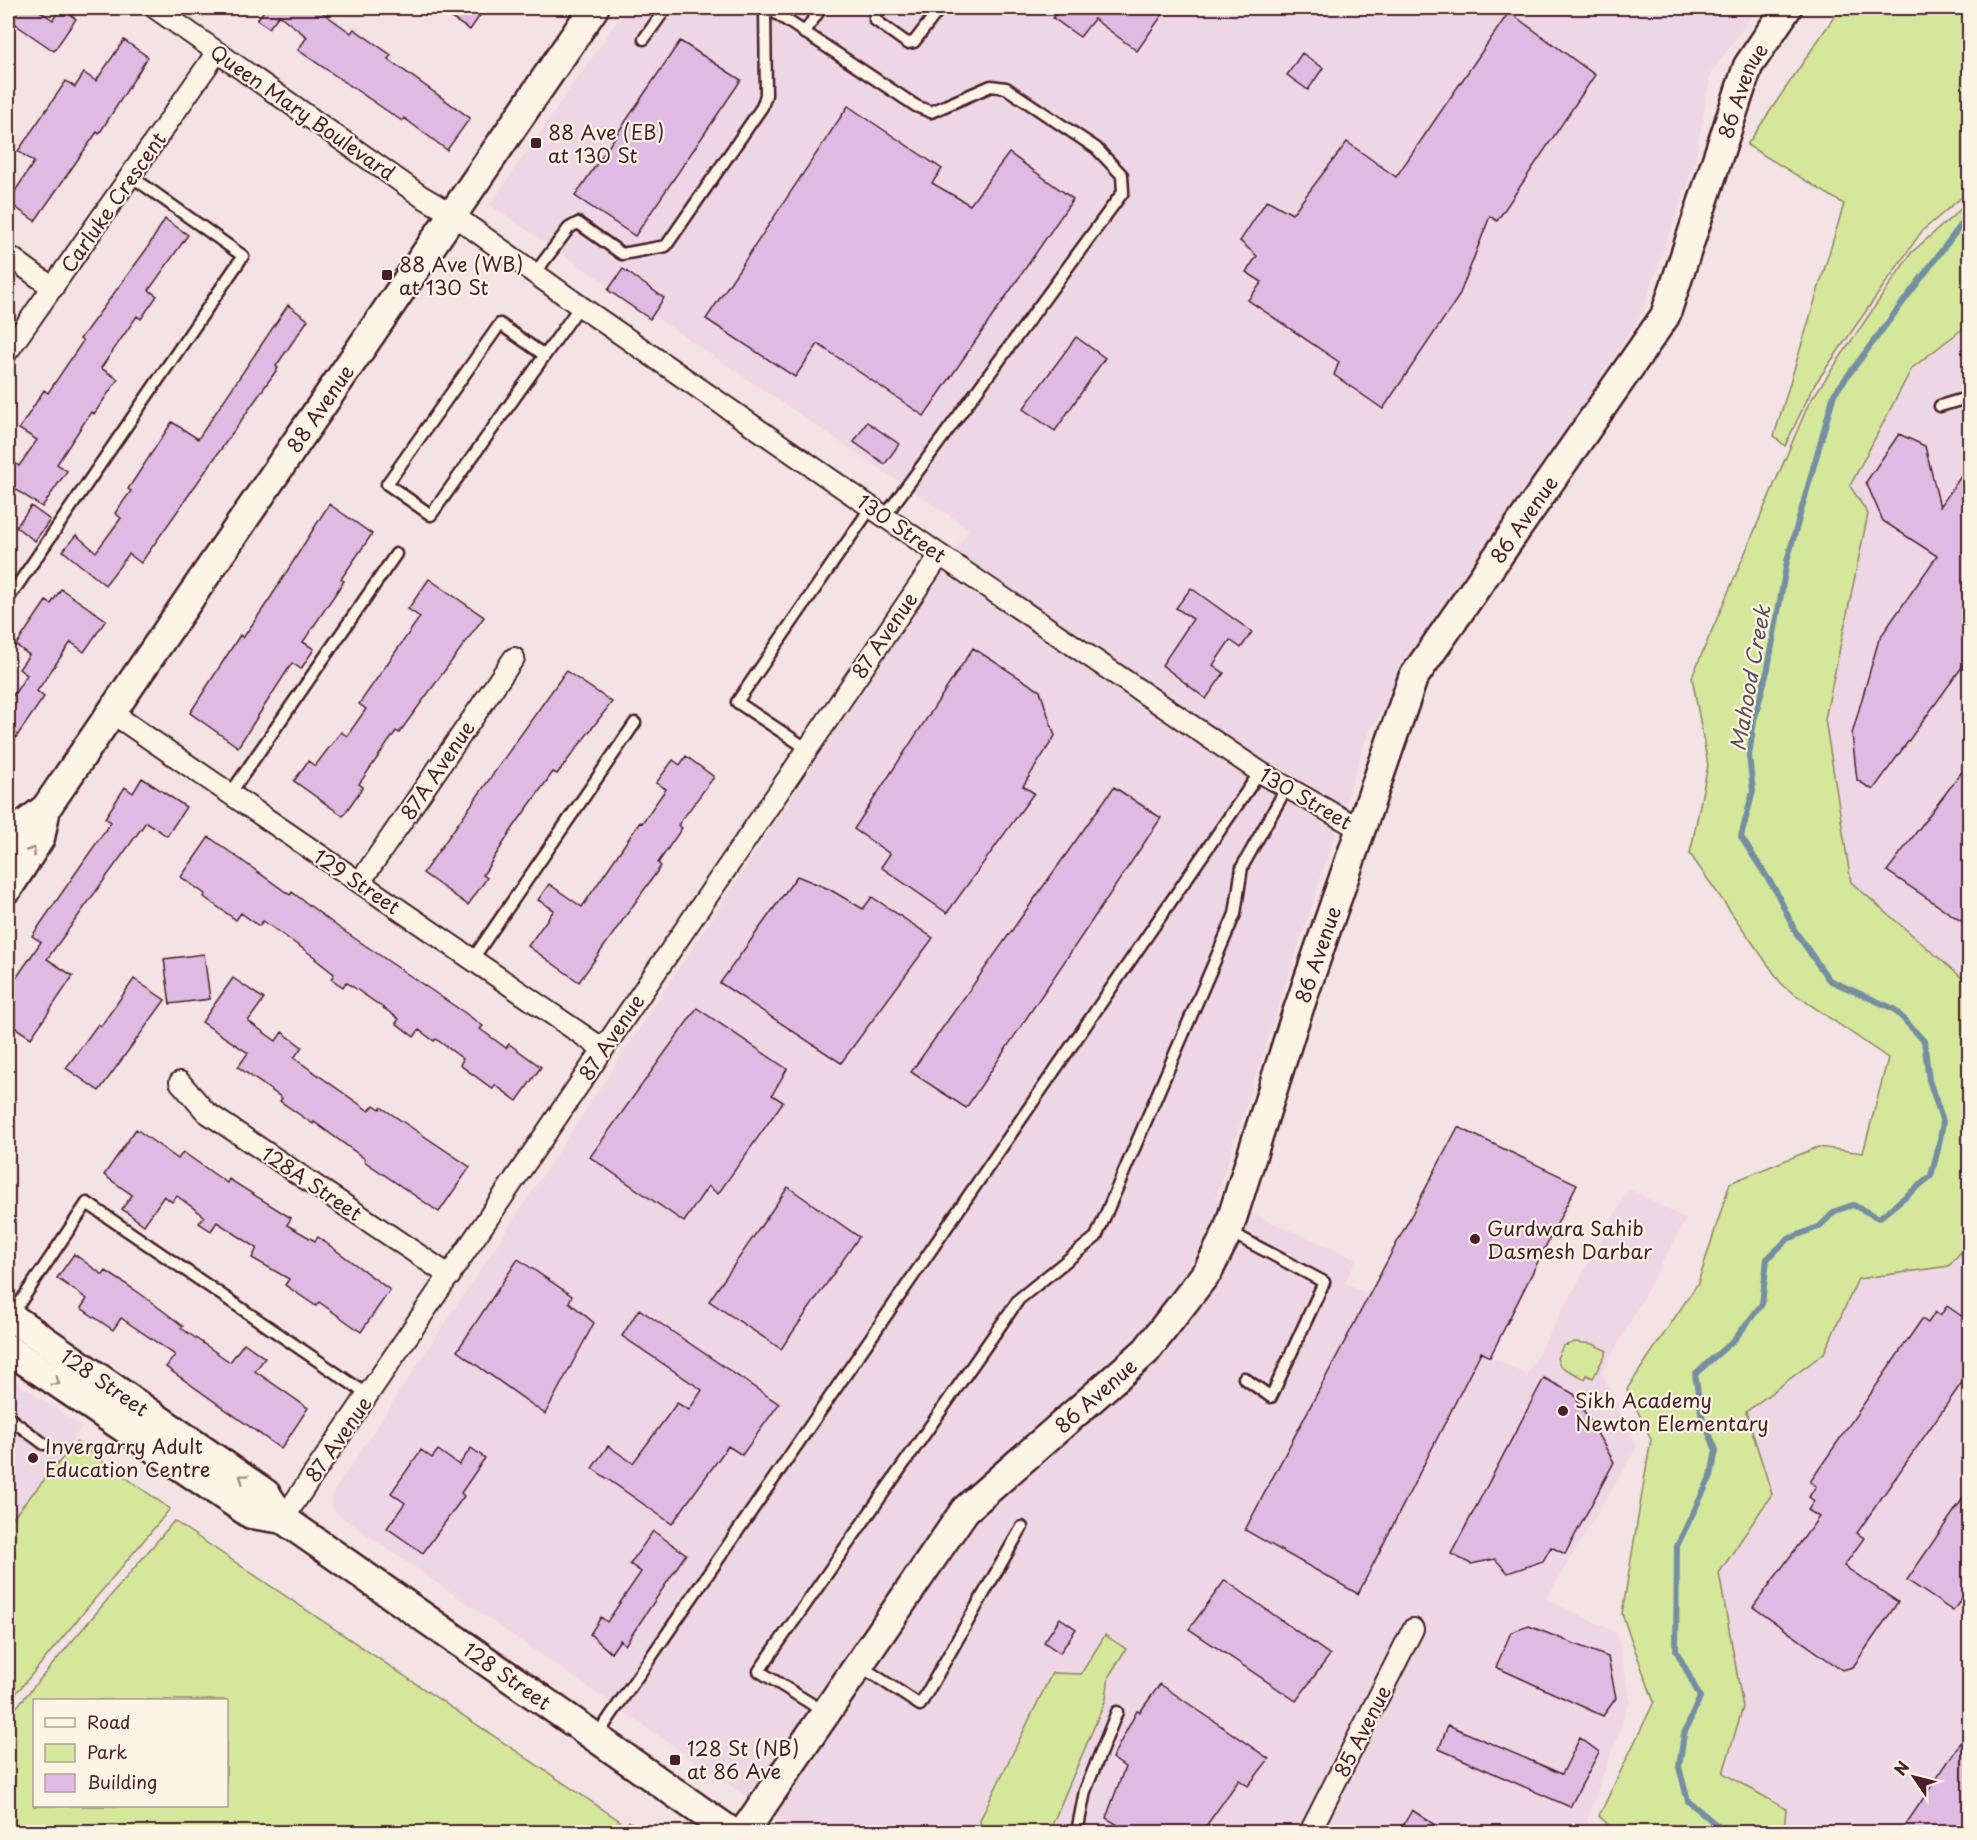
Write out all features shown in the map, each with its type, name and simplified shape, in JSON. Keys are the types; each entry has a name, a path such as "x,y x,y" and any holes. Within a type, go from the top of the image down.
{"main road":[{"name":"88 Avenue","path":"8,845 19,829 46,808 594,8"},
{"name":"86 Avenue","path":"744,1833 965,1510 1146,1351 1208,1270 1228,1231 1293,1025 1413,678 1665,316 1748,66 1788,8"},
{"name":"88 Avenue","path":"8,888 40,838 46,808"},
{"name":"128 Street","path":"9,1316 266,1494 283,1519 731,1833"},
{"name":"128 Street","path":"13,1356 251,1514 283,1519"}],"street":[{"name":"Queen Mary Boulevard","path":"154,8 421,196 452,214"},
{"name":"Carluke Crescent","path":"8,351 217,52"},
{"name":"130 Street","path":"452,214 580,306 940,555 1260,772 1360,829"},
{"path":"8,255 53,288"},
{"name":"87 Avenue","path":"283,1519 806,748 940,555"},
{"name":"87A Avenue","path":"360,882 514,658"},
{"name":"129 Street","path":"112,713 603,1049"},
{"name":"128A Street","path":"180,1083 206,1112 450,1276"},
{"name":"85 Avenue","path":"1310,1833 1413,1629"}],"lane":[{"path":"644,39 666,8"},
{"path":"766,8 916,106 931,112 991,86 1006,88 1096,148 1122,175 1123,192 878,511 737,702 806,748"},
{"path":"535,273 569,228 578,223 622,254 666,246 762,107 766,95 766,8"},
{"path":"804,33 821,8"},
{"path":"880,8 875,14 875,20 907,43 915,42 940,8"},
{"path":"8,599 243,256 131,176"},
{"path":"544,355 500,324 387,484 431,515 580,306"},
{"path":"1940,406 1970,397"},
{"path":"230,794 396,554"},
{"path":"472,960 635,723"},
{"path":"596,1737 1260,772"},
{"path":"826,1713 759,1671 1019,1299 1095,1237 1235,914 1242,867 1287,787"},
{"path":"9,1316 87,1203 368,1395"},
{"path":"1228,1231 1324,1282 1271,1397 1244,1378"},
{"path":"8,1418 44,1444"},
{"path":"859,1665 920,1705 1022,1527"},
{"path":"1077,1833 1085,1791 1116,1712"}],"shaded area":[{"path":"626,8 1757,8 1710,75 1695,163 1639,319 1368,733 1216,1198 1356,1259 1345,1283 1527,1375 1629,1189 1686,1219 1602,1373 1637,1447 1546,1599 1617,1633 1630,1700 1587,1821 1598,1832 798,1832 333,1511 331,1496 969,529 490,205"},
{"path":"1969,324 1969,984 1851,882 1825,719 1868,514 1850,486 1912,367"},
{"path":"1969,1242 1969,1832 1784,1832 1785,1809 1723,1774 1743,1707 1719,1573 1765,1505 1746,1412 1824,1353 1858,1279 1949,1266"},
{"name":"Invergarry Adult Education Centre","path":"8,1376 82,1427 36,1489 8,1522"}],"green space":[{"path":"1840,8 1969,8 1969,191 1922,231 1813,387 1785,446 1774,436 1844,204 1747,145"},
{"path":"1969,202 1969,324 1912,368 1850,486 1868,514 1825,719 1851,882 1969,984 1969,1242 1949,1266 1858,1279 1824,1353 1746,1412 1772,1494 1719,1573 1743,1707 1723,1773 1786,1809 1784,1832 1616,1832 1599,1816 1654,1702 1622,1614 1651,1439 1627,1389 1698,1283 1730,1183 1818,1147 1863,1153 1888,1058 1783,986 1690,854 1708,765 1692,677 1809,403 1912,252"},
{"path":"1575,1342 1593,1344 1607,1351 1593,1378 1587,1375 1585,1379 1560,1366 1557,1358 1563,1346"},
{"path":"76,1442 170,1509 8,1703 8,1523"},
{"path":"174,1521 620,1821 613,1832 8,1832 8,1717"},
{"path":"1105,1635 1126,1649 1109,1676 1106,1699 1049,1832 981,1832 980,1820 1052,1673 1081,1674"},
{"path":"629,1821 645,1832 621,1832"}],"building":[{"path":"8,8 35,8 53,20 60,8 76,19 54,51 19,27 8,16"},
{"path":"266,8 316,8 351,33 354,29 391,55 388,59 470,118 447,150 404,118 402,121 298,50 307,37 279,15 269,28 257,20"},
{"path":"435,8 485,8 470,30"},
{"path":"1061,8 1167,8 1137,51 1094,19 1080,37 1053,18"},
{"path":"1509,12 1595,75 1497,221 1490,216 1459,296 1383,409 1334,375 1339,362 1248,300 1262,282 1246,272 1257,256 1240,241 1267,200 1292,214 1347,142 1396,177"},
{"path":"124,40 148,57 99,134 97,132 35,221 8,202 34,162 18,151 66,81 75,87 84,73 96,81"},
{"path":"680,41 741,80 635,236 575,196"},
{"path":"1302,53 1323,68 1308,90 1287,75"},
{"path":"848,106 942,169 932,183 970,205 1009,153 1073,199 924,416 818,344 795,377 706,319"},
{"path":"165,219 188,235 149,290 157,296 141,319 137,316 101,368 118,379 94,414 91,412 57,464 67,471 42,507 8,484 8,458 19,466 37,440 19,429 44,390 48,393 83,341 80,339 146,250"},
{"path":"623,269 664,298 650,319 608,290"},
{"path":"288,305 308,320 276,366 278,368 141,563 129,554 105,585 63,551 76,535 96,552 121,518 115,513 131,491 128,489 172,422 198,439"},
{"path":"1076,337 1105,358 1055,431 1023,409"},
{"path":"867,422 899,444 885,464 854,442"},
{"path":"1899,434 1925,446 1940,507 1970,463 1970,656 1873,790 1857,780 1852,734 1879,639 1937,556 1883,521 1866,482"},
{"path":"329,504 372,534 341,579 344,581 303,642 314,649 301,669 292,663 238,747 190,713 240,635 243,638 271,597"},
{"path":"31,506 50,520 35,541 16,527"},
{"path":"429,579 484,617 399,733 396,731 359,784 363,787 343,816 294,781 308,761 315,766 341,732 347,736 366,709 359,704 420,617 408,609"},
{"path":"1191,588 1252,632 1241,648 1230,640 1213,665 1224,673 1206,699 1162,665 1193,619 1176,608"},
{"path":"61,589 106,620 84,652 71,642 37,691 44,697 8,749 8,703 27,675 19,669 29,655 16,645 46,601 51,604"},
{"path":"973,648 1040,691 1055,736 1023,786 1034,793 947,913 881,867 890,854 854,829"},
{"path":"566,671 612,702 557,774 553,772 513,828 483,875 487,878 468,905 423,873"},
{"path":"686,756 714,777 678,825 682,828 658,863 661,866 579,982 528,946 554,910 538,900 549,884 582,907 640,822 642,823 666,789 656,783 673,760 680,765"},
{"path":"1970,761 1970,927 1887,871"},
{"path":"142,778 186,807 167,836 146,822 47,959 73,976 31,1038 8,1023 8,990 41,942 32,936 111,822 105,818 125,787 133,793"},
{"path":"1114,787 1161,818 966,1108 911,1072"},
{"path":"209,837 290,895 292,892 338,927 465,1013 483,1026 480,1029 506,1048 509,1044 541,1067 517,1101 495,1085 493,1089 460,1065 463,1059 436,1039 434,1041 419,1030 414,1037 396,1023 399,1019 346,982 343,987 331,979 334,974 316,958 263,921 259,926 241,913 236,920 204,897 205,894 181,877"},
{"path":"797,876 829,889 863,909 872,897 933,938 841,1063 720,983"},
{"path":"204,954 210,999 170,1004 164,959"},
{"path":"233,978 264,999 248,1021 276,1041 282,1032 302,1047 294,1058 369,1111 374,1105 380,1109 381,1107 470,1167 439,1212 364,1161 365,1159 314,1122 313,1124 280,1101 282,1098 238,1067 248,1053 202,1022"},
{"path":"134,979 165,1000 99,1091 66,1068 98,1024 101,1026"},
{"path":"697,1008 787,1069 772,1095 783,1102 718,1194 708,1186 684,1222 590,1157"},
{"path":"1458,1127 1577,1184 1490,1357 1481,1352 1358,1594 1245,1530"},
{"path":"136,1129 178,1159 183,1152 227,1183 229,1179 291,1218 287,1225 315,1241 318,1237 390,1290 361,1332 319,1302 316,1306 285,1285 289,1279 252,1258 257,1248 217,1222 211,1231 199,1223 204,1216 177,1196 172,1202 164,1196 144,1225 122,1209 132,1195 104,1175"},
{"path":"788,1187 859,1237 781,1349 709,1301"},
{"path":"74,1254 103,1275 106,1271 138,1292 183,1326 181,1328 230,1362 244,1343 265,1358 255,1371 308,1408 281,1449 166,1367 175,1355 121,1318 113,1330 81,1308 87,1299 57,1278"},
{"path":"518,1259 572,1296 569,1302 594,1323 545,1414 457,1351"},
{"path":"1947,1306 1970,1322 1970,1371 1857,1533 1864,1538 1844,1566 1898,1602 1853,1667 1842,1670 1753,1607 1819,1517 1808,1510 1814,1501 1809,1497 1816,1486 1810,1482 1922,1319 1928,1323 1935,1312 1940,1316"},
{"path":"639,1309 779,1404 742,1455 728,1446 672,1524 592,1468 608,1446 633,1463 677,1403 689,1410 702,1390 622,1336"},
{"path":"1544,1378 1574,1394 1614,1462 1565,1554 1551,1547 1543,1561 1508,1573 1495,1559 1471,1564 1451,1554"},
{"path":"471,1448 485,1458 461,1493 464,1496 423,1553 387,1528 405,1503 391,1493 421,1450 432,1458 438,1450 459,1465"},
{"path":"1970,1488 1970,1587 1953,1611 1907,1580"},
{"path":"653,1531 686,1554 625,1645 620,1640 611,1653 590,1634 601,1617 607,1622 641,1572 630,1564"},
{"path":"1225,1580 1330,1655 1296,1701 1189,1629"},
{"path":"1060,1618 1076,1629 1060,1653 1044,1642"},
{"path":"1529,1626 1608,1657 1616,1698 1603,1716 1496,1667 1511,1632"},
{"path":"1160,1684 1269,1759 1248,1786 1239,1780 1201,1833 1113,1833 1118,1825 1106,1818 1125,1767 1112,1758 1137,1711 1140,1712"},
{"path":"1448,1725 1562,1774 1580,1738 1599,1752 1570,1807 1439,1749"},
{"path":"1970,1729 1970,1833 1900,1833"},
{"path":"1412,1810 1447,1833 1399,1833"}],"waterway":[{"name":"Mahood Creek","path":"1725,1832 1688,1801 1679,1767 1684,1734 1700,1697 1676,1650 1677,1546 1711,1476 1716,1450 1702,1417 1695,1374 1735,1339 1762,1304 1767,1259 1788,1239 1820,1226 1835,1211 1853,1205 1879,1218 1931,1176 1943,1122 1929,1080 1924,1041 1894,1009 1829,980 1795,931 1776,891 1741,837 1753,791 1749,756 1754,720 1768,668 1787,561 1834,394 1970,213"}],"place":[{"name":"88 Ave (EB) at 130 St","path":"536,143"},
{"name":"88 Ave (WB) at 130 St","path":"387,275"},
{"name":"Gurdwara Sahib Dasmesh Darbar","path":"1475,1239"},
{"name":"Sikh Academy Newton Elementary","path":"1563,1411"},
{"name":"Invergarry Adult Education Centre","path":"33,1458"},
{"name":"128 St (NB) at 86 Ave","path":"675,1760"}]}
